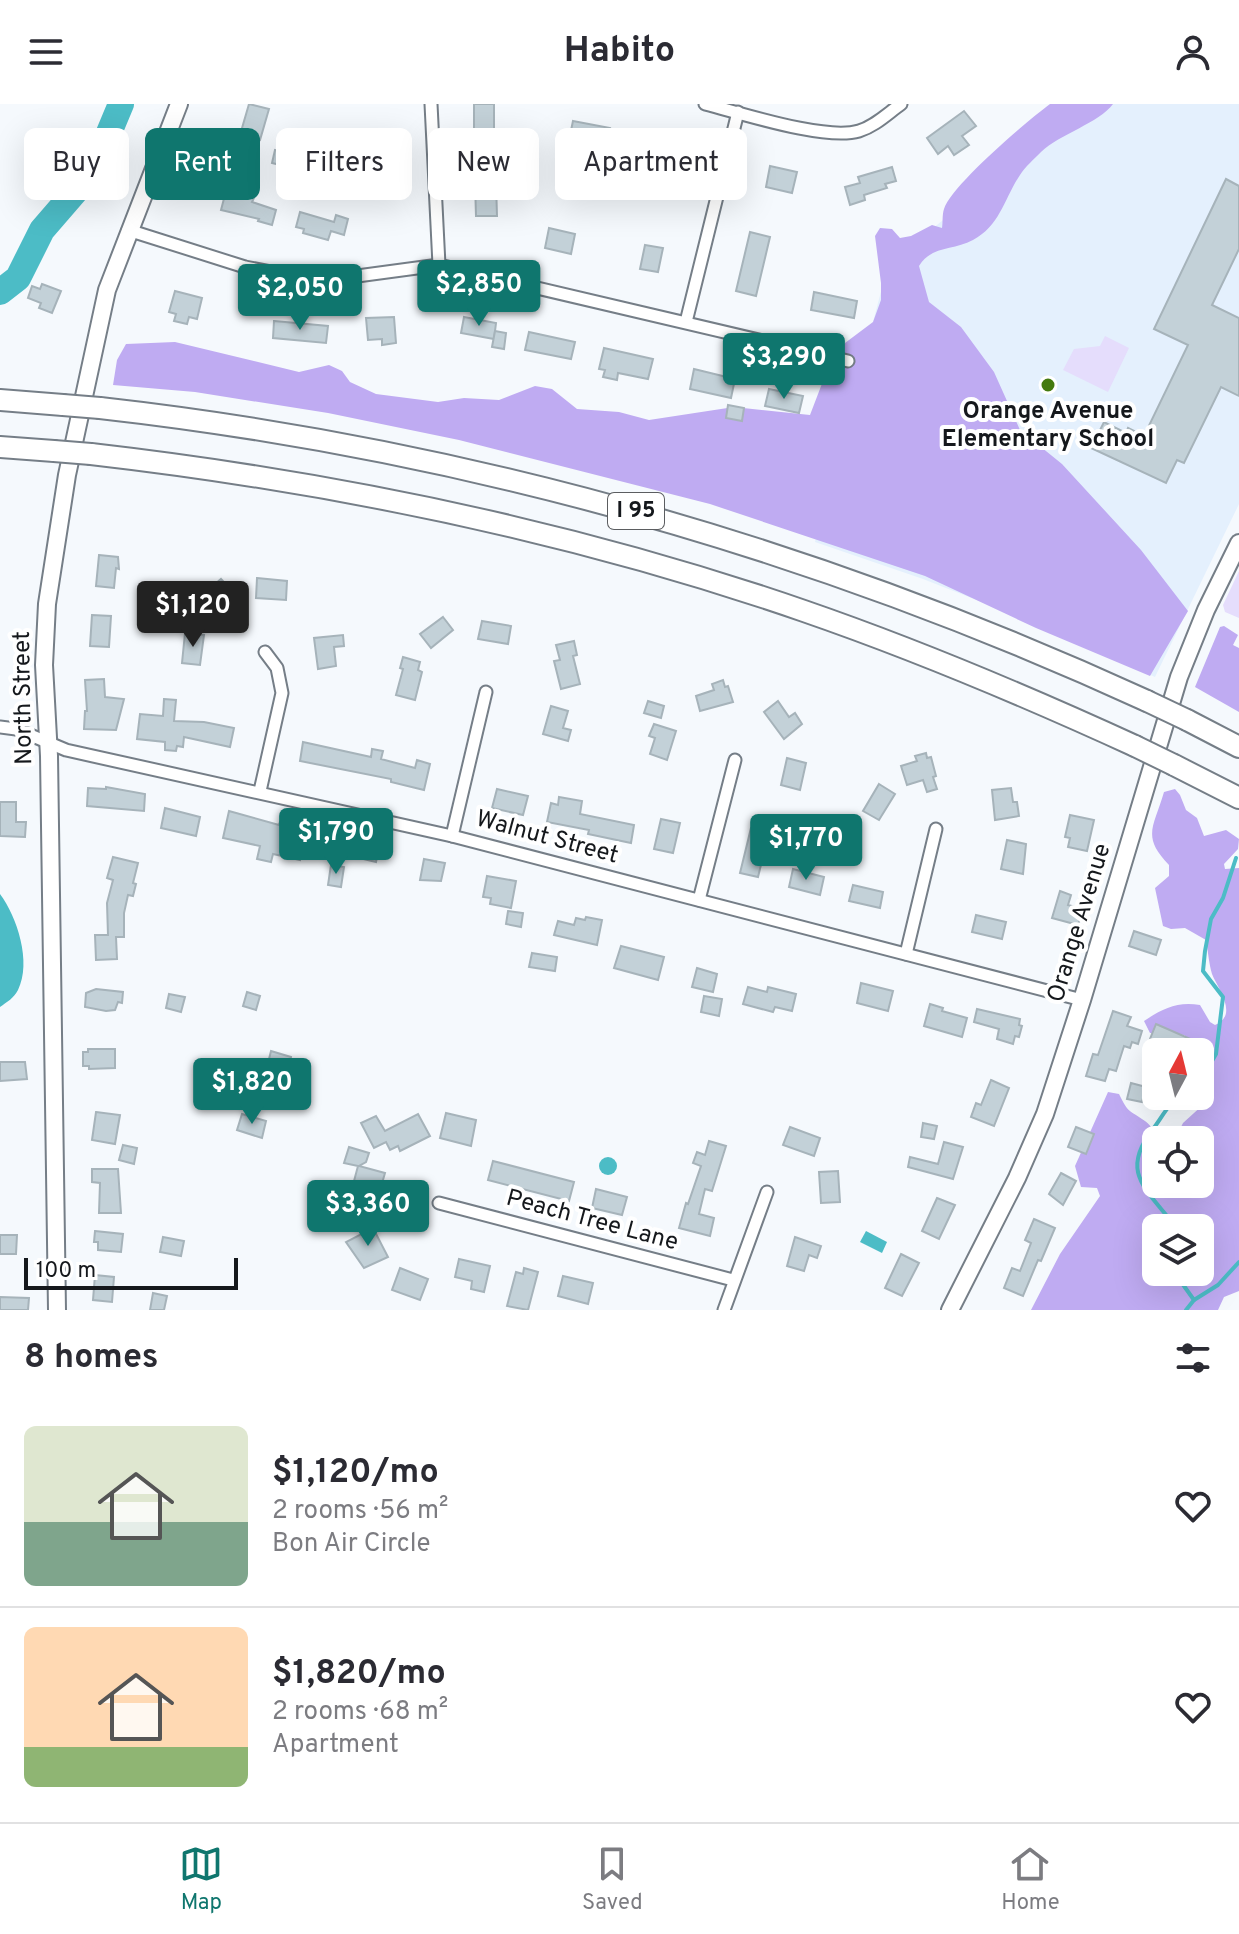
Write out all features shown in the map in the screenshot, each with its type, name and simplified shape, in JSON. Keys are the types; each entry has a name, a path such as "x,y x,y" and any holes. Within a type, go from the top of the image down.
{"highway":[{"name":"I 95","path":"0,400 100,408 262,429 519,480 633,510 880,590 1001,637 1147,701 1239,747"},
{"name":"I 95","path":"0,447 187,466 341,490 497,522 600,548 727,586 865,633 992,683 1135,746 1239,798"}],"main road":[{"name":"North Street","path":"57,1310 48,742 44,665 47,604 55,542 107,290 179,104"},
{"name":"Orange Avenue","path":"950,1310 1017,1178 1045,1114 1179,677 1206,610 1239,543"}],"street":[{"path":"431,104 439,265"},
{"path":"705,104 823,132 846,134 875,124 901,104"},
{"path":"686,322 738,112"},
{"path":"128,230 245,267 307,279 335,279 439,265 848,361"},
{"path":"260,791 282,693 277,668 265,652"},
{"path":"452,836 486,692"},
{"name":"Walnut Street","path":"0,727 16,729 66,750 452,836 1082,1000"},
{"path":"699,900 735,760"},
{"path":"906,954 936,829"},
{"path":"724,1310 767,1192"},
{"name":"Peach Tree Lane","path":"439,1203 733,1280"}],"shaded area":[{"path":"1050,104 1113,104 1099,117 1049,146 1033,160 1020,175 996,220 982,234 930,255 919,266 929,302 961,327 994,372 1020,430 1062,464 1141,550 1188,611 1150,676 1036,628 925,576 710,504 459,440 328,413 195,392 113,385 117,360 126,344 175,342 299,372 329,365 342,371 350,382 376,394 438,402 464,398 499,400 535,386 552,389 577,409 619,412 649,420 734,407 810,415 823,381 845,343 873,322 881,300 875,236 880,228 892,229 900,238 932,225 942,228 944,209 960,185"},
{"name":"Orange Avenue Elementary School","path":"1085,104 1239,104 1239,504 1155,677 1025,619 923,579 815,542 888,265"},
{"path":"1105,336 1129,348 1108,392 1063,370 1074,349 1100,346"},
{"path":"1239,571 1239,618 1225,612 1223,605"},
{"path":"1224,626 1238,635 1233,645 1239,648 1239,712 1195,687 1220,627"},
{"path":"1175,789 1186,810 1197,818 1204,836 1226,830 1239,839 1238,849 1224,864 1225,869 1239,868 1239,1291 1224,1297 1218,1310 1031,1310 1060,1254 1100,1196 1097,1188 1081,1187 1075,1166 1108,1092 1119,1094 1127,1108 1150,1126 1142,1126 1142,1198 1214,1198 1214,1126 1182,1126 1197,1110 1214,1110 1214,1038 1150,1033 1144,1021 1170,1007 1192,1004 1200,1005 1215,1025 1226,1015 1225,1001 1212,974 1206,940 1185,928 1163,926 1155,888 1169,876 1169,865 1152,838 1164,792"}],"water":[{"path":"0,894 17,927 23,966 18,990 0,1007"},
{"path":"608,1157 617,1166 608,1175 599,1166"},
{"path":"866,1231 887,1242 882,1253 860,1242"}],"building":[{"path":"249,104 269,109 260,140 260,128 242,128"},
{"path":"474,104 494,104 494,128 474,128"},
{"path":"964,111 976,126 962,136 969,145 954,155 948,146 938,154 927,138"},
{"path":"573,121 610,128 572,128"},
{"path":"770,166 797,172 792,193 766,187"},
{"path":"892,167 896,181 885,184 887,188 864,195 865,200 850,205 845,187 860,183 858,177"},
{"path":"1226,179 1239,186 1239,249 1212,305 1239,318 1239,396 1221,387 1184,463 1177,460 1166,483 1091,448 1104,422 1126,433 1128,428 1144,436 1188,345 1154,329"},
{"path":"224,200 253,200 276,210 272,225 221,210"},
{"path":"476,200 497,200 497,216 476,216"},
{"path":"300,212 334,222 336,215 348,219 344,235 331,231 328,240 303,233 304,229 296,227"},
{"path":"549,228 575,234 571,254 545,248"},
{"path":"750,232 770,237 756,296 736,291"},
{"path":"645,245 663,248 658,272 640,269"},
{"path":"42,284 61,291 52,313 39,308 41,303 28,298 32,286 40,289"},
{"path":"175,291 202,298 197,319 189,317 187,324 174,321 176,314 169,312"},
{"path":"814,292 857,301 854,318 811,310"},
{"path":"394,317 396,343 382,345 382,339 368,340 366,318"},
{"path":"464,317 496,323 494,339 461,333"},
{"path":"274,321 328,326 326,343 273,338"},
{"path":"495,331 506,333 504,349 492,347"},
{"path":"529,332 575,342 571,359 525,350"},
{"path":"604,348 653,359 648,379 618,373 617,380 603,377 605,370 599,369"},
{"path":"694,369 735,379 731,398 690,389"},
{"path":"769,389 803,396 799,413 765,406"},
{"path":"728,405 744,408 742,421 726,418"},
{"path":"99,555 118,557 119,569 116,568 114,588 96,586"},
{"path":"257,578 287,581 286,600 256,598"},
{"path":"221,579 234,593 206,619 195,607 201,602 198,599"},
{"path":"92,615 111,616 109,647 90,646"},
{"path":"443,617 453,630 431,648 420,634"},
{"path":"482,621 511,626 508,644 478,639"},
{"path":"185,633 204,635 200,665 182,663"},
{"path":"343,635 344,646 334,647 336,666 318,669 314,638"},
{"path":"574,641 577,655 573,656 580,684 561,689 554,661 560,660 556,645"},
{"path":"403,657 420,662 418,670 422,672 415,700 396,695"},
{"path":"104,679 105,697 124,699 116,730 84,729 87,711 85,680"},
{"path":"723,680 733,702 700,711 696,696 714,690 712,684"},
{"path":"164,699 176,700 174,721 204,722 234,728 230,747 184,737 183,747 177,746 176,751 165,750 165,742 137,739 140,714 163,716"},
{"path":"648,701 664,706 661,718 644,713"},
{"path":"778,701 789,717 795,713 802,724 784,739 764,712"},
{"path":"551,706 568,711 563,728 571,730 568,741 543,734"},
{"path":"654,724 676,731 667,760 650,754 655,738 649,736"},
{"path":"303,742 371,757 372,749 383,751 381,759 415,768 417,760 430,764 424,790 391,782 391,779 300,761"},
{"path":"926,753 927,758 931,757 937,789 927,792 923,780 907,785 901,766 917,761 915,756"},
{"path":"787,758 806,763 800,790 781,785"},
{"path":"879,784 895,794 879,820 863,811"},
{"path":"106,787 145,794 144,811 87,806 88,788"},
{"path":"1011,788 1019,816 995,820 992,790"},
{"path":"497,789 528,796 523,815 492,808"},
{"path":"559,797 582,801 580,814 634,825 631,843 588,834 589,830 547,822 551,803 558,805"},
{"path":"0,802 16,802 16,822 26,822 25,837 0,836"},
{"path":"165,808 200,817 196,836 161,828"},
{"path":"229,811 305,829 300,860 273,854 271,862 257,859 260,846 223,838"},
{"path":"1070,815 1094,820 1087,851 1068,847 1070,838 1065,837"},
{"path":"661,819 680,823 673,853 654,849"},
{"path":"751,828 769,832 758,877 740,873"},
{"path":"355,838 380,843 376,862 351,856"},
{"path":"1007,840 1026,844 1023,874 1001,869"},
{"path":"113,857 138,863 133,883 136,884 133,896 128,895 124,937 116,937 117,959 96,960 95,935 108,935 107,903 113,880 107,878"},
{"path":"424,859 445,863 441,881 420,880"},
{"path":"331,865 344,867 341,887 328,885"},
{"path":"793,869 824,877 820,895 789,887"},
{"path":"487,876 516,881 511,908 490,904 491,898 483,897"},
{"path":"853,885 883,892 880,908 849,901"},
{"path":"1060,891 1071,895 1068,905 1083,909 1078,925 1052,918"},
{"path":"508,911 523,913 521,927 506,924"},
{"path":"976,915 1006,922 1002,939 972,932"},
{"path":"586,917 602,920 597,945 554,935 558,921 574,925 576,918 585,920"},
{"path":"1134,931 1161,940 1156,955 1129,946"},
{"path":"621,946 664,957 658,980 614,968"},
{"path":"532,953 557,957 555,971 529,967"},
{"path":"697,968 717,974 713,992 692,987"},
{"path":"861,983 893,991 888,1011 857,1003"},
{"path":"748,987 767,992 768,987 796,994 792,1011 775,1007 773,1012 743,1004"},
{"path":"96,989 123,992 122,1003 118,1002 115,1010 106,1011 85,1007 86,993"},
{"path":"247,992 260,996 256,1010 243,1006"},
{"path":"169,994 185,997 181,1012 166,1008"},
{"path":"704,996 722,999 719,1016 701,1012"},
{"path":"930,1004 967,1018 962,1037 924,1026"},
{"path":"977,1009 1020,1019 1019,1037 1015,1036 1013,1044 997,1039 999,1029 974,1022"},
{"path":"1113,1011 1131,1017 1127,1026 1142,1031 1138,1044 1132,1042 1130,1048 1124,1046 1116,1071 1109,1069 1105,1081 1086,1076 1093,1054 1098,1055"},
{"path":"1156,1024 1188,1038 1150,1038"},
{"path":"88,1049 115,1049 115,1068 89,1069 89,1066 83,1066 83,1052 88,1052"},
{"path":"271,1051 291,1057 288,1072 267,1067"},
{"path":"0,1062 25,1062 27,1079 0,1081"},
{"path":"991,1080 1009,1088 994,1126 971,1117 976,1103 981,1105"},
{"path":"1131,1083 1142,1086 1142,1102 1127,1099"},
{"path":"96,1112 120,1115 115,1144 92,1140"},
{"path":"446,1113 476,1120 471,1146 440,1138"},
{"path":"242,1114 266,1121 262,1138 237,1130"},
{"path":"418,1114 430,1136 400,1151 398,1146 390,1150 386,1142 374,1148 361,1123 376,1116 385,1131"},
{"path":"923,1123 937,1126 934,1139 921,1137"},
{"path":"790,1127 820,1138 814,1156 783,1145"},
{"path":"1076,1127 1094,1134 1086,1154 1068,1147"},
{"path":"709,1141 726,1146 712,1191 705,1189 699,1214 714,1218 710,1236 679,1228 701,1166 693,1163 697,1152 705,1155"},
{"path":"944,1142 963,1147 953,1179 908,1167 910,1157 938,1164"},
{"path":"123,1145 137,1148 134,1164 119,1160"},
{"path":"349,1147 369,1153 366,1162 359,1166 385,1173 376,1204 357,1199 362,1183 354,1181 358,1166 344,1163"},
{"path":"493,1161 574,1182 569,1201 488,1180"},
{"path":"92,1169 118,1169 121,1213 99,1213 100,1183 92,1182"},
{"path":"838,1171 840,1202 821,1203 819,1172"},
{"path":"1061,1173 1076,1181 1063,1205 1049,1194"},
{"path":"596,1189 627,1197 622,1215 592,1208"},
{"path":"937,1198 955,1205 939,1239 922,1231"},
{"path":"1034,1219 1055,1228 1023,1296 1004,1288 1012,1268 1020,1271 1031,1243 1025,1240"},
{"path":"373,1228 388,1257 364,1268 346,1242"},
{"path":"95,1231 123,1234 121,1252 98,1250 98,1242 94,1242"},
{"path":"0,1235 17,1235 16,1254 0,1254"},
{"path":"163,1237 184,1241 181,1256 160,1252"},
{"path":"795,1237 821,1246 817,1258 809,1255 804,1271 787,1266"},
{"path":"901,1254 919,1263 902,1296 885,1288"},
{"path":"459,1259 490,1266 484,1292 471,1289 472,1281 455,1277"},
{"path":"400,1268 428,1279 420,1300 392,1290"},
{"path":"524,1268 538,1272 528,1310 507,1306 516,1272 523,1274"},
{"path":"95,1275 114,1277 112,1302 93,1300"},
{"path":"563,1276 593,1283 588,1304 558,1296"},
{"path":"153,1293 167,1296 164,1310 150,1310"},
{"path":"0,1297 29,1298 28,1310 0,1310"}],"waterway":[{"path":"0,292 18,278 42,230 93,171 121,104"},
{"path":"1214,1058 1223,997 1203,971 1205,951 1211,919 1223,898 1236,858"},
{"path":"1165,1214 1145,1187 1137,1167 1143,1143 1167,1110"},
{"path":"1194,1300 1218,1285 1239,1262"},
{"path":"1184,1286 1194,1300 1186,1310"}],"place":[{"name":"Orange Avenue Elementary School","path":"1048,385"}]}
